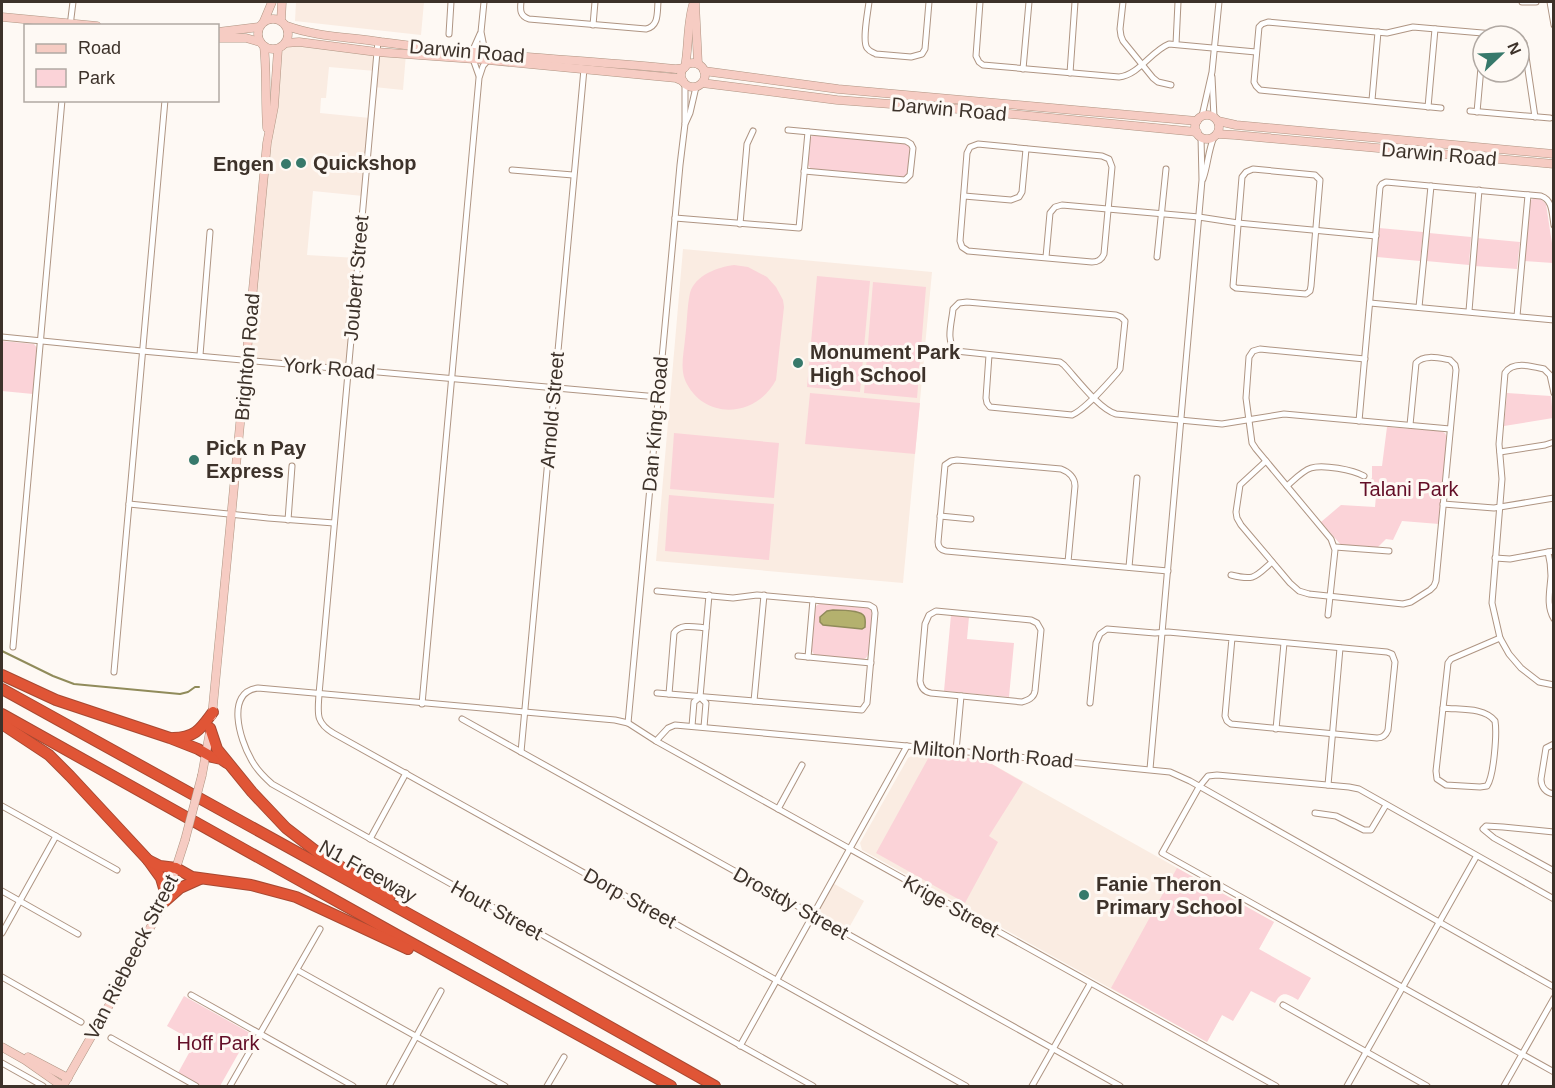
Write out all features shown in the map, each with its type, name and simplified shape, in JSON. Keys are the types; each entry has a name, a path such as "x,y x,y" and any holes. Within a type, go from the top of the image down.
{"highway":[{"path":"2,675 64,703 198,748 228,763"},
{"name":"N1 Freeway","path":"2,689 715,1086"},
{"path":"170,738 195,734 213,712"},
{"name":"N1 Freeway","path":"2,714 671,1086"},
{"path":"2,724 55,761 148,860 160,878 164,899 180,888 200,879"},
{"path":"210,728 215,746 228,763 280,822 307,846 451,933 463,944"},
{"path":"148,860 160,866 176,867 200,879 251,885 296,897 466,974"}],"street":[{"path":"2,17 70,24 73,2"},
{"path":"262,44 258,37 272,2"},
{"path":"219,38 246,38 268,48 278,49 286,43 289,35 284,23 282,2"},
{"path":"448,34 451,2"},
{"path":"479,78 473,55 481,32 484,2"},
{"path":"521,2 521,12 526,18 649,29 655,23 658,2"},
{"path":"593,25 595,2"},
{"path":"694,2 698,64"},
{"path":"685,67 693,63 698,64 705,71 705,76 699,85 688,86 682,74 688,50 691,9 694,2"},
{"path":"869,2 865,39 867,47 876,54 911,57 919,55 925,49 930,2"},
{"path":"980,2 976,56 983,65 1125,77 1164,46 1176,44 1256,52"},
{"path":"1023,69 1029,2"},
{"path":"1070,73 1075,2"},
{"path":"1123,2 1120,29 1123,42 1158,82 1171,85"},
{"path":"1176,44 1178,2"},
{"path":"1150,769 1202,180 1199,134 1196,125 1200,119 1212,72 1219,2"},
{"path":"1522,2 1536,2"},
{"path":"1550,2 1554,25"},
{"path":"219,32 262,24 273,18 284,23"},
{"path":"1441,108 1260,90 1254,82 1258,29 1266,22 1393,33 1413,27 1471,33"},
{"name":"Darwin Road","path":"284,23 300,31 473,55"},
{"path":"1428,107 1435,29"},
{"path":"422,704 479,78 486,56 481,32"},
{"path":"1372,100 1378,32"},
{"name":"Joubert Street","path":"319,694 378,41"},
{"name":"Darwin Road","path":"286,43 299,42 377,52 473,55 676,69 685,67"},
{"name":"Brighton Road","path":"262,44 266,63 267,138"},
{"name":"Brighton Road","path":"206,754 213,712 267,138 273,107 278,49"},
{"name":"Darwin Road","path":"486,56 675,78 684,82"},
{"name":"Arnold Street","path":"521,752 584,69"},
{"name":"Darwin Road","path":"705,71 838,89 1200,119"},
{"path":"1202,180 1209,150 1219,128 1216,119 1212,72"},
{"name":"Dan King Road","path":"684,82 686,124"},
{"path":"1477,112 1480,84"},
{"path":"1530,84 1535,117"},
{"name":"Darwin Road","path":"699,85 1199,134"},
{"name":"Dan King Road","path":"628,723 680,165 686,124 699,85"},
{"path":"13,647 62,102"},
{"path":"114,672 165,102"},
{"path":"1470,111 1550,118"},
{"path":"1200,119 1210,115 1216,119"},
{"name":"Darwin Road","path":"1216,119 1236,125 1554,154"},
{"path":"788,130 906,141 911,144 913,150 910,175 903,180 804,171"},
{"path":"740,224 747,144 753,131"},
{"path":"675,218 799,228 808,132"},
{"path":"1199,134 1208,139 1215,136"},
{"name":"Darwin Road","path":"1215,136 1235,135 1554,164"},
{"path":"978,144 1107,158 1112,166 1104,254 1100,260 1092,262 968,251 960,245 964,196 967,153 970,147 978,144"},
{"path":"964,196 1011,200 1019,197 1022,192 1026,149"},
{"path":"1157,257 1166,169"},
{"path":"1253,169 1315,175 1319,178 1321,182 1311,286 1308,292 1302,294 1236,288 1233,285 1238,223 1242,177 1246,172 1253,169"},
{"path":"512,170 573,175"},
{"path":"1359,421 1382,184 1386,182 1541,196 1551,205 1554,225"},
{"path":"1419,307 1431,186"},
{"path":"1469,311 1479,190"},
{"path":"1517,316 1528,195"},
{"path":"1046,257 1050,213 1055,207 1062,205 1376,236"},
{"path":"200,356 210,232"},
{"path":"989,355 986,398 990,407 1072,415 1078,412 1093,397 1117,373 1121,365 1126,325 1125,321 1116,315 959,303 953,309 950,340 953,349 962,353 989,355 1060,362 1093,397 1111,413 1222,424 1284,414 1450,429"},
{"path":"1370,303 1554,320"},
{"name":"York Road","path":"2,337 658,397"},
{"path":"1328,615 1335,548 1331,539 1252,443 1246,398 1249,357 1260,349 1365,359"},
{"path":"1266,461 1240,485 1236,512 1239,522 1290,584 1299,591 1309,594 1405,604 1432,588 1436,582 1456,370 1455,365 1448,360 1426,357 1419,360 1416,365 1410,425"},
{"path":"1554,393 1550,375 1544,369 1515,365 1504,373 1500,452 1502,479 1492,603 1500,638 1509,654 1521,668 1539,682 1554,685"},
{"path":"1500,452 1554,442"},
{"path":"1068,562 1075,486 1072,476 1064,470 957,460 946,464 938,542 942,550 1068,562 1130,567 1168,571"},
{"path":"288,520 292,466"},
{"path":"1287,486 1305,471 1314,467 1353,470 1364,476"},
{"path":"1130,567 1137,478"},
{"path":"1443,504 1500,508 1554,498"},
{"path":"129,504 334,523"},
{"path":"940,516 971,519"},
{"path":"1335,548 1389,551"},
{"path":"1495,558 1510,559 1551,552 1548,594 1551,615 1554,619"},
{"path":"1232,575 1251,578 1272,562"},
{"path":"657,591 733,598 764,595 869,605 875,612 867,703 861,710 657,693"},
{"path":"754,701 764,595"},
{"path":"692,726 694,702 700,697 709,596"},
{"path":"808,657 813,600"},
{"path":"936,611 959,613 1031,620 1039,625 1041,630 1035,691 1031,698 1022,702 961,696 925,691 920,681 925,624 929,615 936,611"},
{"path":"669,694 674,633 682,626 706,628"},
{"path":"1090,703 1096,643 1100,634 1110,629 1162,632 1232,638 1387,652 1392,654 1395,662 1386,734 1377,738 1229,723 1226,719 1232,638"},
{"path":"1443,708 1482,712 1495,721 1491,777 1487,786 1446,785 1437,779 1436,771 1443,708 1448,663 1451,659 1500,638"},
{"path":"1276,729 1284,643"},
{"path":"1328,785 1340,648"},
{"path":"798,656 871,663"},
{"name":"Hout Street","path":"319,694 258,688 246,691 240,701 240,734 248,754 263,776 272,784 813,1086"},
{"path":"319,694 628,723"},
{"name":"Dorp Street","path":"319,694 318,717 325,729 966,1086"},
{"path":"956,751 961,696"},
{"path":"700,697 706,703 704,727"},
{"name":"Drostdy Street","path":"462,719 1120,1086"},
{"name":"Krige Street","path":"628,723 656,741 1276,1086"},
{"name":"Milton North Road","path":"656,741 672,725 692,726 1170,772 1554,987"},
{"path":"1554,744 1546,748 1541,784 1544,790 1554,794"},
{"path":"740,1046 907,746"},
{"name":"Van Riebeeck Street","path":"63,1086 119,988 164,899 185,840 206,754"},
{"path":"778,809 802,765"},
{"path":"370,839 406,773"},
{"path":"1554,899 1359,789 1349,787 1217,775 1206,777 1162,853 1554,1072"},
{"path":"1315,813 1336,816 1369,831 1386,805"},
{"path":"2,806 117,870"},
{"path":"1554,832 1503,826 1486,826 1484,829 1494,838 1554,871"},
{"path":"2,933 56,836"},
{"path":"1347,1086 1476,857"},
{"path":"2,891 78,934"},
{"path":"230,1086 320,929"},
{"path":"297,970 505,1086"},
{"path":"2,977 81,1022"},
{"path":"1032,1086 1090,984"},
{"path":"389,1086 441,991"},
{"path":"191,995 353,1086"},
{"path":"1504,1086 1554,998"},
{"path":"1283,1005 1427,1086"},
{"path":"111,1038 196,1086"},
{"path":"2,1047 63,1086"},
{"path":"17,1055 30,1058 68,1078"},
{"path":"547,1086 564,1057"},
{"path":"2,1063 43,1086"}],"shaded area":[{"path":"296,2 424,2 421,35 295,21"},
{"path":"286,43 406,54 403,90 374,87 375,71 329,67 326,98 321,98 320,113 370,118 363,196 313,191 307,255 357,258 348,370 247,360 278,49"},
{"name":"Monument Park High School","path":"683,249 932,272 903,583 656,561"},
{"path":"827,611 862,614 865,627 862,629 823,625 820,617"},
{"name":"Fanie Theron Primary School","path":"915,754 983,759 1274,922 1207,1042 862,850 860,843 908,758"},
{"path":"831,882 864,901 846,933 813,915"}],"green space":[{"path":"812,136 906,144 910,150 908,173 903,178 811,169 808,165"},
{"path":"1534,198 1541,199 1546,204 1553,263 1524,261 1530,201"},
{"path":"1379,228 1423,232 1420,261 1377,257"},
{"path":"1429,233 1471,237 1469,265 1426,261"},
{"path":"1477,238 1520,242 1517,269 1474,266"},
{"path":"734,265 748,267 767,277 776,287 784,307 776,380 767,393 756,402 743,408 730,410 704,403 693,393 685,380 683,365 688,304 693,287 708,273"},
{"path":"817,276 870,281 860,392 807,387"},
{"path":"873,282 926,287 917,398 864,393"},
{"path":"2,341 34,344 37,348 33,394 2,391"},
{"path":"810,393 920,403 915,454 805,444"},
{"path":"1507,393 1551,396 1553,418 1504,426"},
{"name":"Talani Park","path":"1387,427 1445,433 1447,437 1439,524 1402,521 1393,540 1386,539 1378,547 1341,545 1321,522 1341,505 1375,507 1377,485 1367,484 1372,478 1372,466 1382,466"},
{"path":"674,433 779,443 774,498 670,489"},
{"path":"669,495 774,504 769,560 665,551"},
{"path":"822,603 867,607 871,610 869,653 866,658 861,660 817,656 813,653 811,649 815,608"},
{"path":"951,615 969,617 967,639 1014,643 1009,697 944,691"},
{"path":"930,755 983,759 1023,782 989,836 998,842 965,903 876,853"},
{"path":"1177,868 1274,922 1259,949 1311,978 1298,1000 1285,994 1280,996 1275,1003 1251,991 1233,1021 1222,1015 1207,1042 1111,988"},
{"name":"Hoff Park","path":"184,996 250,1033 220,1086 202,1086 178,1073 195,1042 167,1026"}],"waterway":[{"path":"2,651 74,684 180,694 199,687"}],"place":[{"name":"Quickshop","path":"301,163"},
{"name":"Engen","path":"286,164"},
{"name":"Monument Park High School","path":"798,363"},
{"name":"Pick n Pay Express","path":"194,460"},
{"name":"Fanie Theron Primary School","path":"1084,895"}]}
